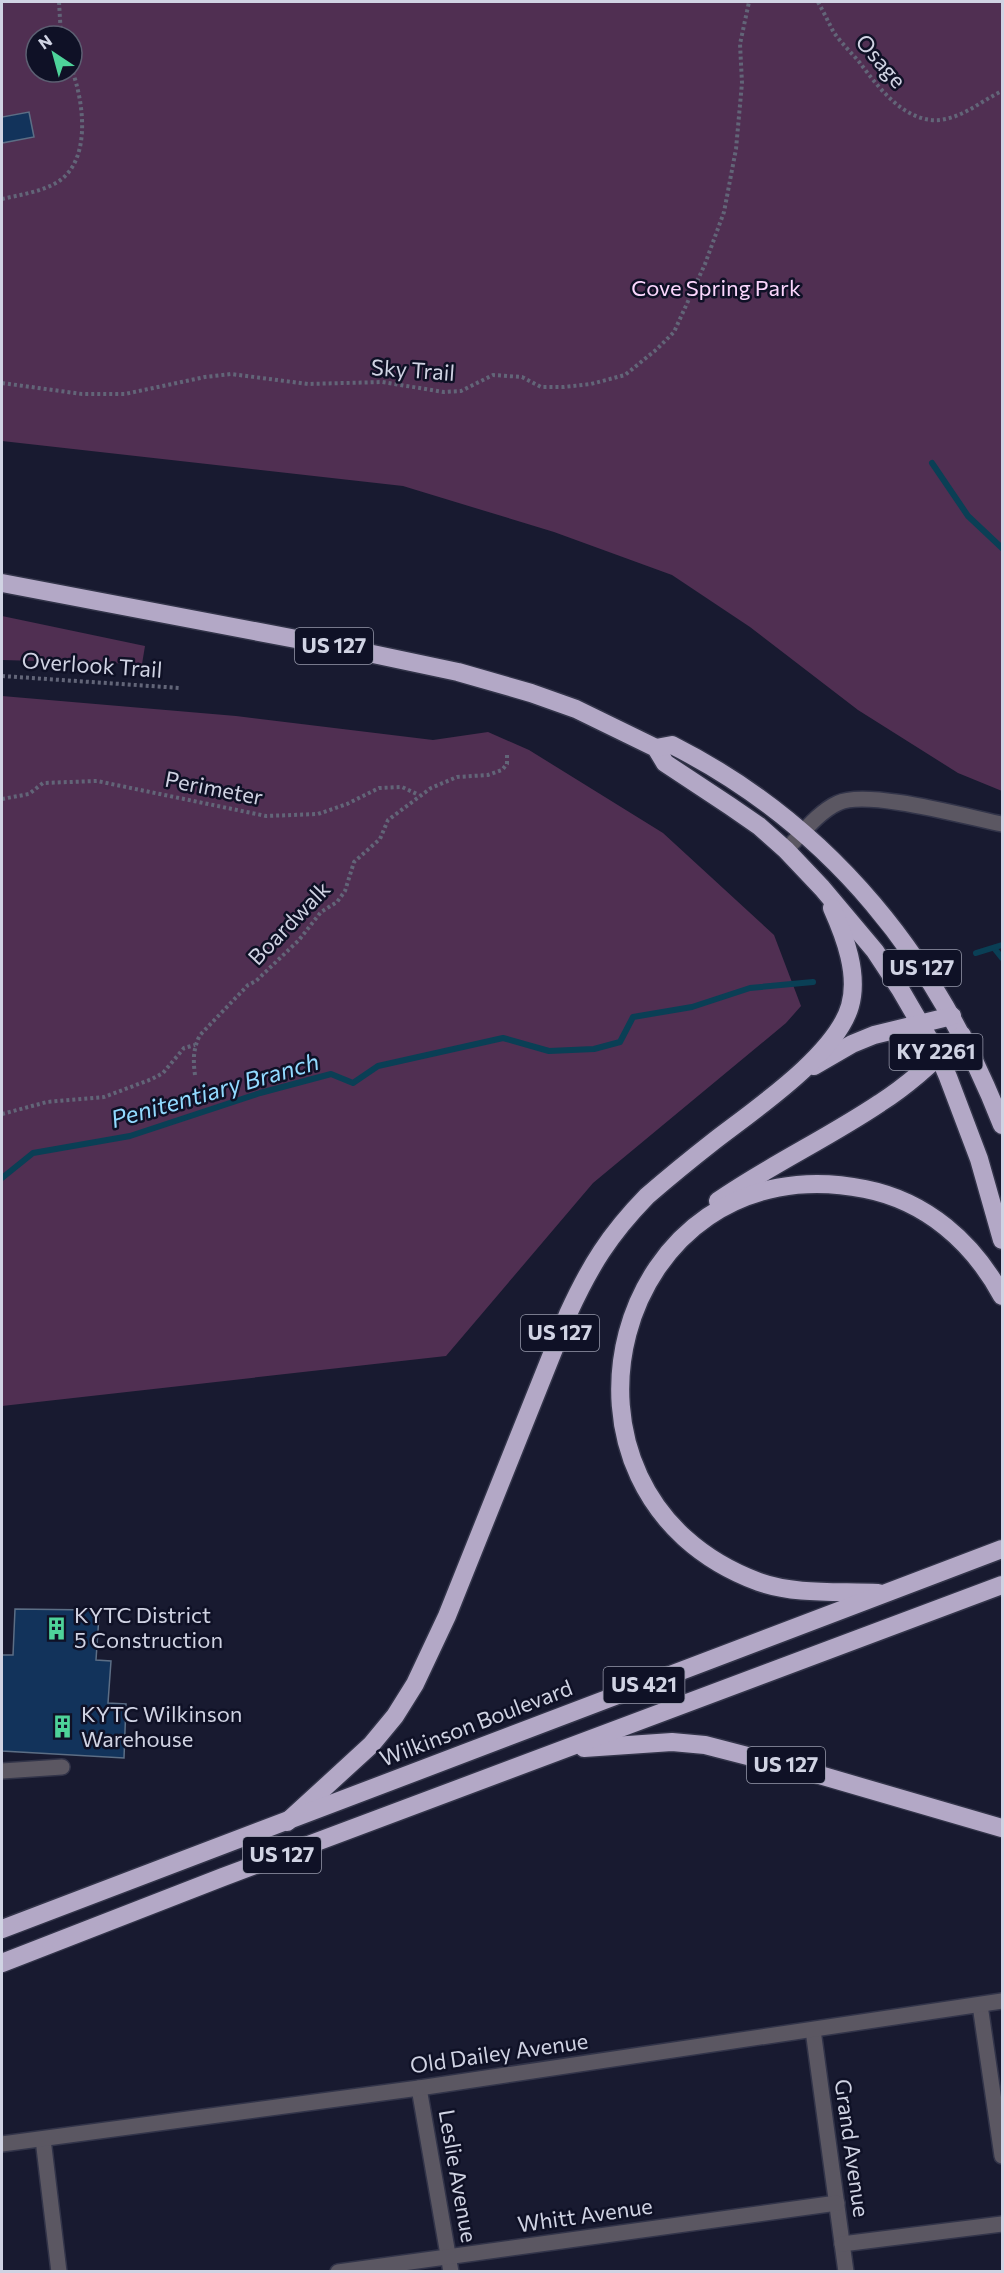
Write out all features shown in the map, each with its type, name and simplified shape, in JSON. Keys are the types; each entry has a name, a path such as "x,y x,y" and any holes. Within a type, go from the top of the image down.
{"highway":[{"name":"US 127","path":"2,583 458,672 531,693 576,709 656,748 664,763 759,826 786,850 822,888 848,949 852,982 850,1006 840,1027 828,1043 789,1082 647,1196 601,1249 583,1280 568,1314 447,1616 415,1684 395,1716 371,1745 287,1822"},
{"name":"US 127","path":"656,748 672,745 754,794 803,833 875,905 908,947 952,1016 1002,1125"},
{"name":"KY 2261","path":"822,888 875,951 939,1056 966,1119 1002,1240"},
{"path":"789,1082 852,1044 874,1035 952,1016"},
{"path":"886,1594 792,1589 762,1583 734,1572 686,1540 651,1496 638,1472 628,1445 622,1417 621,1360 627,1330 637,1301 657,1266 683,1233 713,1204 764,1171 880,1103 962,1035"},
{"path":"657,1266 684,1236 709,1216 736,1202 764,1192 793,1186 822,1184 850,1186 888,1195 931,1215 973,1252 991,1274 1002,1296"},
{"name":"Wilkinson Boulevard","path":"2,1929 1002,1550"},
{"name":"US 421","path":"564,1750 1002,1585"},
{"name":"US 127","path":"2,1963 212,1881 564,1750 672,1742 705,1745 806,1771 1002,1828"}],"street":[{"path":"786,850 828,808 849,799 863,798 895,802 1002,824"},
{"path":"2,1771 62,1767"},
{"name":"Old Dailey Avenue","path":"2,2145 419,2088 1002,2001"},
{"path":"980,2005 996,2065 1002,2156"},
{"name":"Grand Avenue","path":"813,2030 846,2271"},
{"name":"Leslie Avenue","path":"419,2088 450,2264"},
{"path":"43,2139 59,2271"},
{"name":"Whitt Avenue","path":"338,2271 450,2264 837,2204"},
{"path":"842,2244 1002,2224"}],"path":[{"path":"59,2 60,24"},
{"name":"Sky Trail","path":"2,383 82,394 125,394 205,377 231,374 308,384 382,382 452,392 461,391 493,375 522,377 541,387 591,384 625,375 674,332 705,264 724,212 736,149 742,83 740,44 748,2"},
{"name":"Osage","path":"818,2 834,32 873,82 893,102 917,116 937,120 954,117 1002,91"},
{"path":"2,199 56,183 73,168 80,152 81,119 75,84"},
{"name":"Overlook Trail","path":"2,676 180,688"},
{"name":"Boardwalk","path":"2,1114 47,1102 104,1097 163,1073 184,1048 195,1045 200,1035 248,985 256,981 299,940 321,912 337,902 345,891 354,862 380,839 388,820 419,795 457,777 489,775 502,770 507,764 507,754"},
{"name":"Perimeter","path":"2,800 29,794 43,783 97,781 266,816 318,814 347,804 379,788 402,787 419,795"},
{"path":"195,1045 193,1059 195,1075"}],"green space":[{"name":"Cove Spring Park","path":"2,2 1002,2 1002,791 958,773 858,710 750,627 672,575 554,532 403,486 2,441"},
{"path":"2,616 145,646 142,664 2,660"},
{"path":"2,696 236,716 433,740 488,732 529,750 663,833 774,935 801,1006 786,1023 593,1183 446,1356 2,1406"}],"building":[{"path":"29,112 34,137 2,143 2,117"},
{"name":"KYTC Wilkinson Warehouse","path":"15,1609 93,1610 93,1617 99,1616 96,1660 111,1661 108,1703 126,1704 124,1758 2,1751 2,1655 13,1655"}],"waterway":[{"path":"932,463 968,516 1002,548"},
{"name":"Penitentiary Branch","path":"976,953 1002,945"},
{"path":"994,948 1002,958"},
{"name":"Penitentiary Branch","path":"2,1178 33,1153 130,1136 260,1093 331,1074 353,1083 378,1066 503,1038 549,1051 594,1049 620,1042 633,1017 692,1007 750,988 813,982"}],"place":[{"name":"KYTC District 5 Construction","path":"56,1628"},
{"name":"KYTC Wilkinson Warehouse","path":"63,1727"}]}
